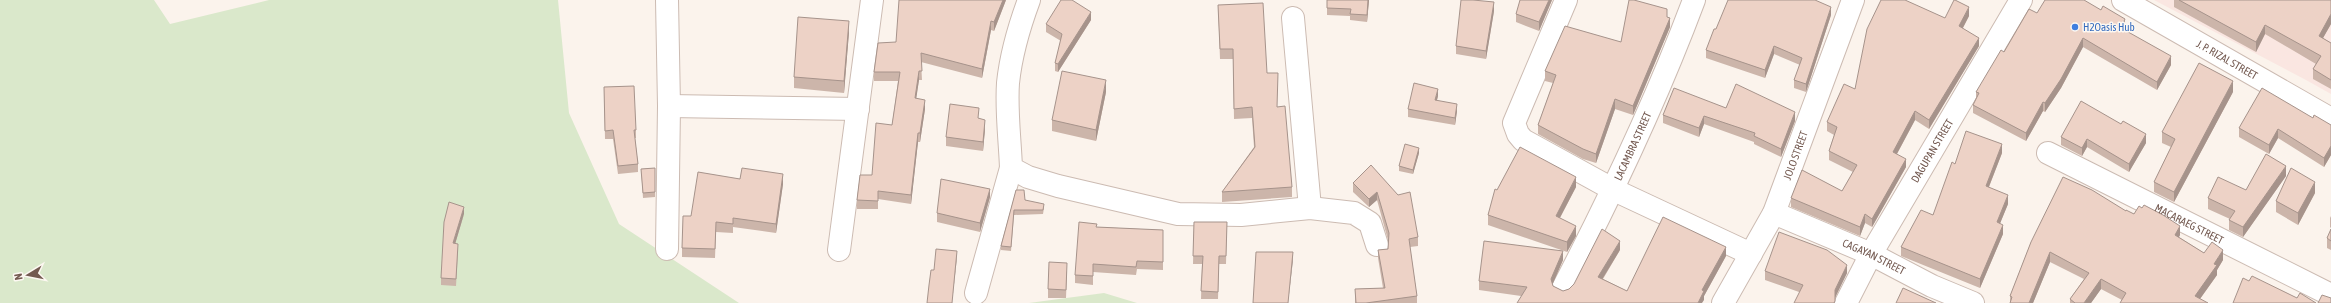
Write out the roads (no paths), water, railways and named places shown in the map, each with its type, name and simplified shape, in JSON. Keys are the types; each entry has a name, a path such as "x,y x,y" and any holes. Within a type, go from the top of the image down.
{"street":[{"path":"667,0 669,106 667,249"},
{"path":"839,250 872,0"},
{"path":"976,293 1012,168 1008,83 1014,45 1029,0"},
{"path":"1566,0 1514,123 1518,134 1523,140 1614,190 1751,254"},
{"name":"LACAMBRA STREET","path":"1563,288 1614,190 1678,45 1694,0"},
{"name":"JOLO STREET","path":"1723,303 1774,213 1853,0"},
{"name":"DAGUPAN STREET","path":"1846,303 1871,254 2020,0"},
{"name":"J. P. RIZAL STREET","path":"2123,0 2331,120"},
{"path":"1293,18 1310,208"},
{"path":"669,106 858,109"},
{"name":"MACARAEG STREET","path":"2048,153 2331,295"},
{"path":"1012,168 1028,177 1058,186 1178,214 1241,215 1310,208 1354,213 1370,223 1377,245"},
{"name":"CAGAYAN STREET","path":"1774,213 1871,254 1932,286 1973,303"}],"place":[{"name":"H2Oasis Hub","path":"2075,27"}]}
